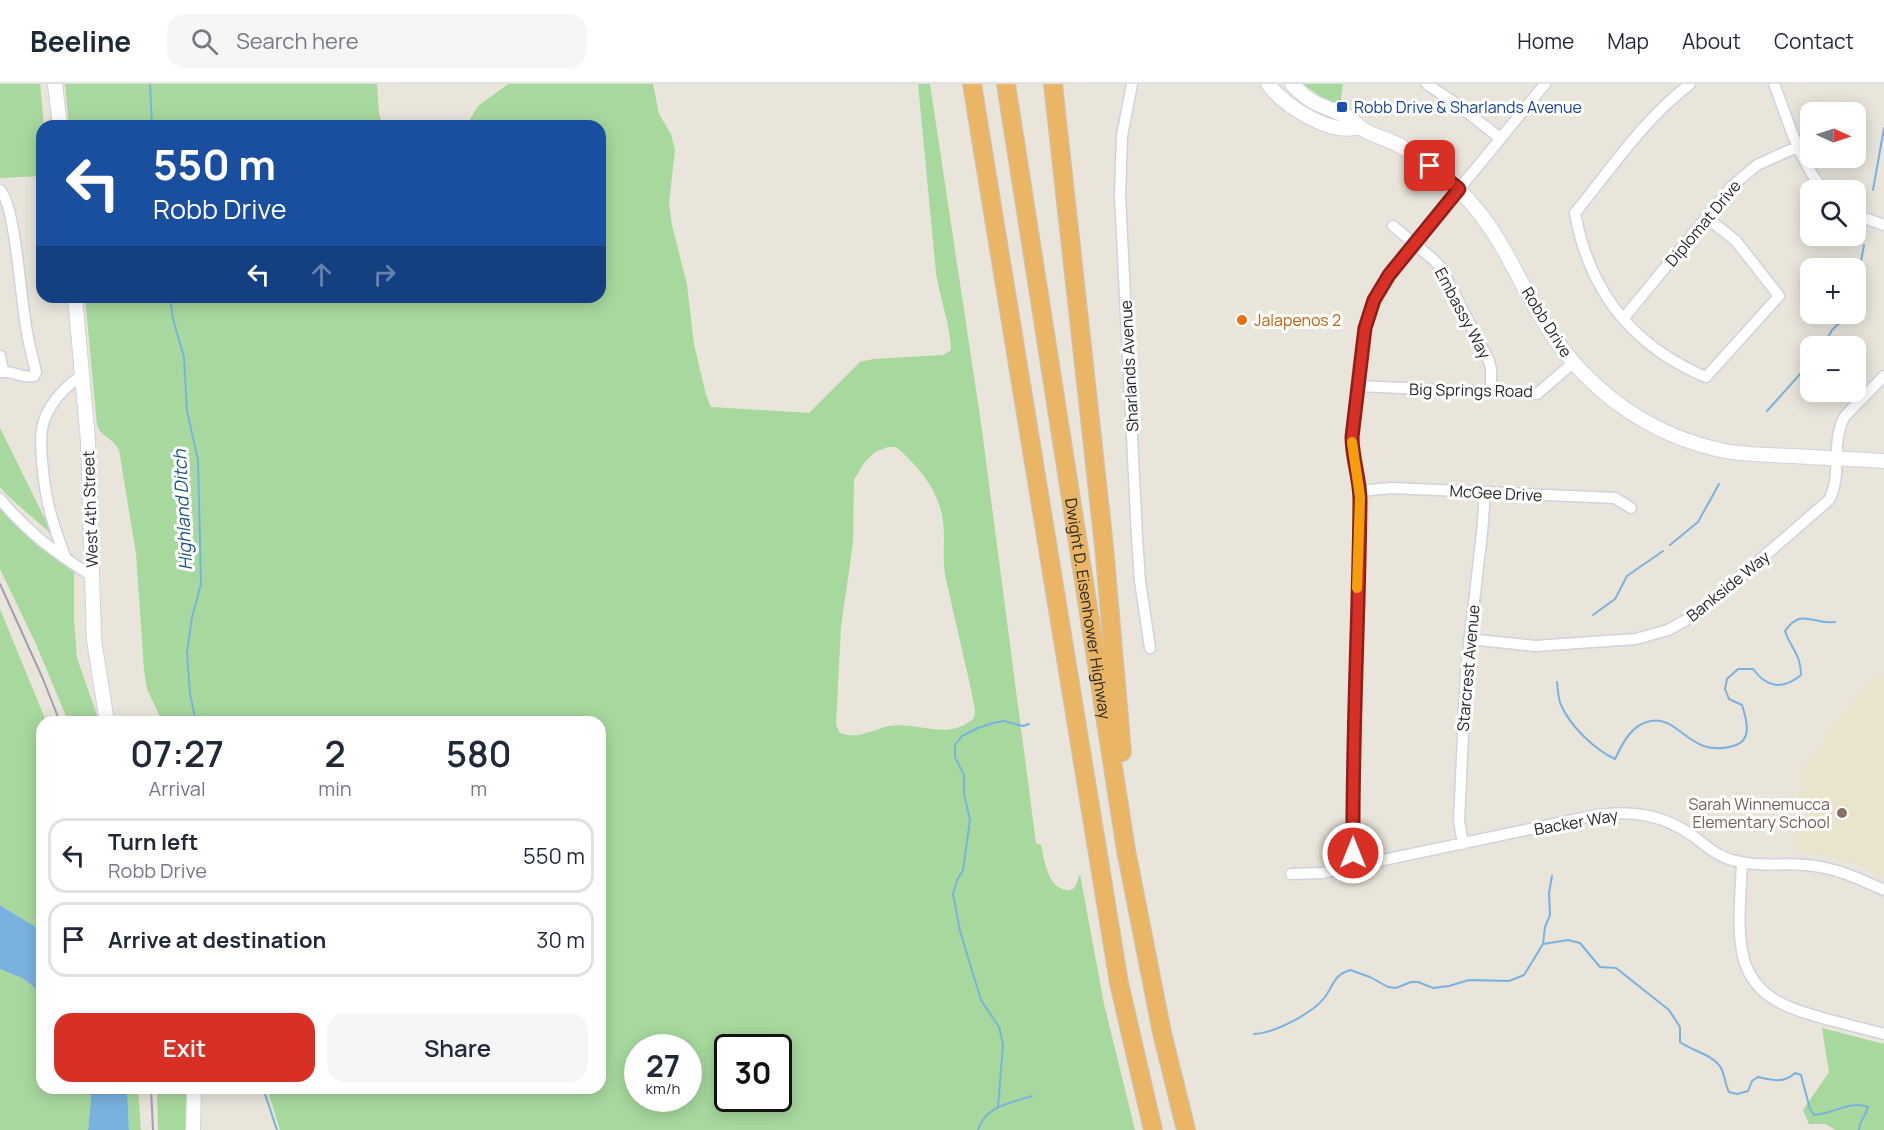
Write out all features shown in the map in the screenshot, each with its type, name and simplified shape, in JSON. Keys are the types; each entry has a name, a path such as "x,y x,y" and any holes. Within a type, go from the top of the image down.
{"highway":[{"name":"Dwight D. Eisenhower Highway","path":"972,84 1119,983 1153,1130"},
{"name":"Dwight D. Eisenhower Highway","path":"1006,84 1126,850 1162,1032 1186,1130"},
{"path":"1053,84 1104,546 1124,778 1126,850"}],"main road":[{"path":"56,84 59,120"},
{"name":"Robb Drive","path":"1268,84 1280,98 1322,123 1343,129 1359,127"},
{"name":"Robb Drive","path":"1292,84 1314,103 1349,117 1359,127 1420,158 1459,189 1491,226 1545,325 1573,363 1599,390 1636,417 1679,438 1726,451 1884,461"},
{"name":"West 4th Street","path":"76,303 88,453 94,640 105,716"},
{"path":"193,1130 194,1094"}],"street":[{"name":"Sharlands Avenue","path":"1132,84 1122,136 1120,195 1137,537 1140,581 1150,648"},
{"path":"1427,84 1500,138"},
{"path":"1353,867 1359,491 1352,448 1365,328 1374,300 1389,275 1545,84"},
{"path":"1690,84 1647,124 1575,213 1591,269 1605,295 1623,319 1654,348 1670,359 1706,377 1779,296 1736,242 1706,217"},
{"path":"1774,84 1810,171 1817,180"},
{"name":"Diplomat Drive","path":"1623,319 1706,217 1744,175 1772,157 1799,146"},
{"path":"0,190 6,196 12,228 25,325 36,372 34,376 2,371 0,356"},
{"path":"1866,219 1884,225"},
{"name":"Embassy Way","path":"1393,226 1441,268 1489,361 1491,392"},
{"name":"Big Springs Road","path":"1358,386 1537,394 1573,363"},
{"path":"66,559 51,522 45,494 41,446 43,425 52,405 66,388 82,375"},
{"name":"Bankside Way","path":"1469,639 1535,646 1636,639 1668,630 1696,614 1829,500 1835,485 1838,432 1841,423 1884,376"},
{"name":"McGee Drive","path":"1359,491 1392,488 1615,498 1631,508"},
{"name":"Starcrest Avenue","path":"1463,844 1459,821 1466,671 1485,492"},
{"path":"0,499 28,531 92,576"},
{"name":"Backer Way","path":"1291,874 1322,873 1597,815 1635,813 1653,816 1672,823 1721,856 1742,863 1829,868 1854,876 1884,890"},
{"path":"1742,863 1742,952 1750,974 1758,986 1768,996 1791,1009 1884,1035"}],"shaded area":[{"name":"Sarah Winnemucca Elementary School","path":"1884,675 1884,877 1853,863 1826,855 1798,853 1800,772 1863,689 1870,681"}],"green space":[{"path":"0,84 40,84 43,120 36,120 36,176 0,178"},
{"path":"65,84 377,84 381,120 68,120"},
{"path":"508,84 653,84 659,114 671,134 675,150 669,203 672,225 687,285 694,344 711,407 809,413 860,362 873,359 943,355 951,350 949,330 936,273 918,84 930,84 981,423 1036,843 1041,845 1051,879 1060,888 1073,889 1080,874 1104,1004 1135,1130 280,1130 269,1094 606,1094 606,716 160,716 147,689 144,670 136,553 119,450 97,425 86,303 606,303 606,120 470,120 478,106","holes":["888,447 896,447 911,461 931,486 939,505 943,522 945,575 970,685 975,710 974,718 954,729 943,730 900,725 858,735 846,735 840,733 836,725 841,627 853,543 854,480 864,463 875,452"]},
{"path":"1303,84 1343,84 1340,105 1321,97"},
{"path":"0,428 43,515 57,539 0,487"},
{"path":"0,509 37,545 74,570 77,658 97,716 66,716 35,642 0,569"},
{"path":"0,609 44,716 36,716 36,927 0,905"},
{"path":"0,969 24,979 36,989 36,1094 90,1094 91,1100 88,1130 0,1130"},
{"path":"1822,1028 1884,1044 1884,1130 1836,1130 1825,1124 1809,1124 1803,1110 1829,1072"},
{"path":"127,1094 138,1094 141,1130 129,1130"},
{"path":"157,1094 187,1094 186,1130 158,1130"}],"water":[{"path":"0,905 36,927 36,989 24,979 0,969"},
{"path":"90,1094 127,1094 129,1130 88,1130"}],"waterway":[{"name":"Highland Ditch","path":"150,84 152,120"},
{"path":"1873,190 1884,128"},
{"path":"1862,258 1864,246"},
{"name":"Highland Ditch","path":"171,303 184,357 187,411 198,460 201,584 192,617 187,653 190,694 195,716"},
{"path":"1829,336 1838,324"},
{"path":"1767,411 1800,374"},
{"path":"1670,545 1698,522 1719,484"},
{"path":"1593,615 1615,599 1627,576 1663,551"},
{"path":"1557,682 1560,703 1577,729 1591,743 1615,759 1633,730 1651,721 1670,724 1697,743 1707,747 1720,748 1736,745 1745,738 1747,728 1742,705 1729,699 1725,689 1727,679 1738,669 1753,669 1764,680 1776,685 1794,680 1801,675 1801,668 1785,631 1791,624 1802,618 1835,622"},
{"path":"998,1107 1003,1044 999,1027 981,1000 960,931 953,894 963,870 970,820 964,794 964,775 955,757 955,745 962,736 993,723 1004,721 1023,726 1029,724"},
{"path":"1543,944 1545,927 1550,915 1549,893 1552,876"},
{"path":"1254,1034 1283,1026 1303,1015 1325,997 1337,977 1350,970 1388,987 1396,988 1411,982 1418,982 1433,988 1469,980 1509,981 1524,975 1543,944 1568,940 1580,943 1600,967 1616,968 1669,1010 1680,1027 1680,1042 1708,1056 1718,1064 1729,1092 1737,1094 1748,1091 1752,1081 1758,1077 1782,1080 1795,1073 1801,1075 1810,1109 1814,1115 1848,1106 1868,1107 1859,1130"},
{"name":"Highland Ditch","path":"265,1094 277,1130"},
{"path":"978,1130 981,1122 993,1111 1032,1096"}],"railway":[{"path":"0,584 58,716"},
{"path":"151,1094 153,1130"}],"slow traffic":[{"path":"1352,442 1360,497 1357,588"}],"place":[{"name":"Robb Drive & Sharlands Avenue","path":"1342,107"},
{"name":"Jalapenos 2","path":"1242,320"},
{"name":"Sarah Winnemucca Elementary School","path":"1842,813"}],"route":[{"path":"1353,853 1360,497 1352,437 1365,328 1374,300 1389,275 1459,189 1430,166"}]}
